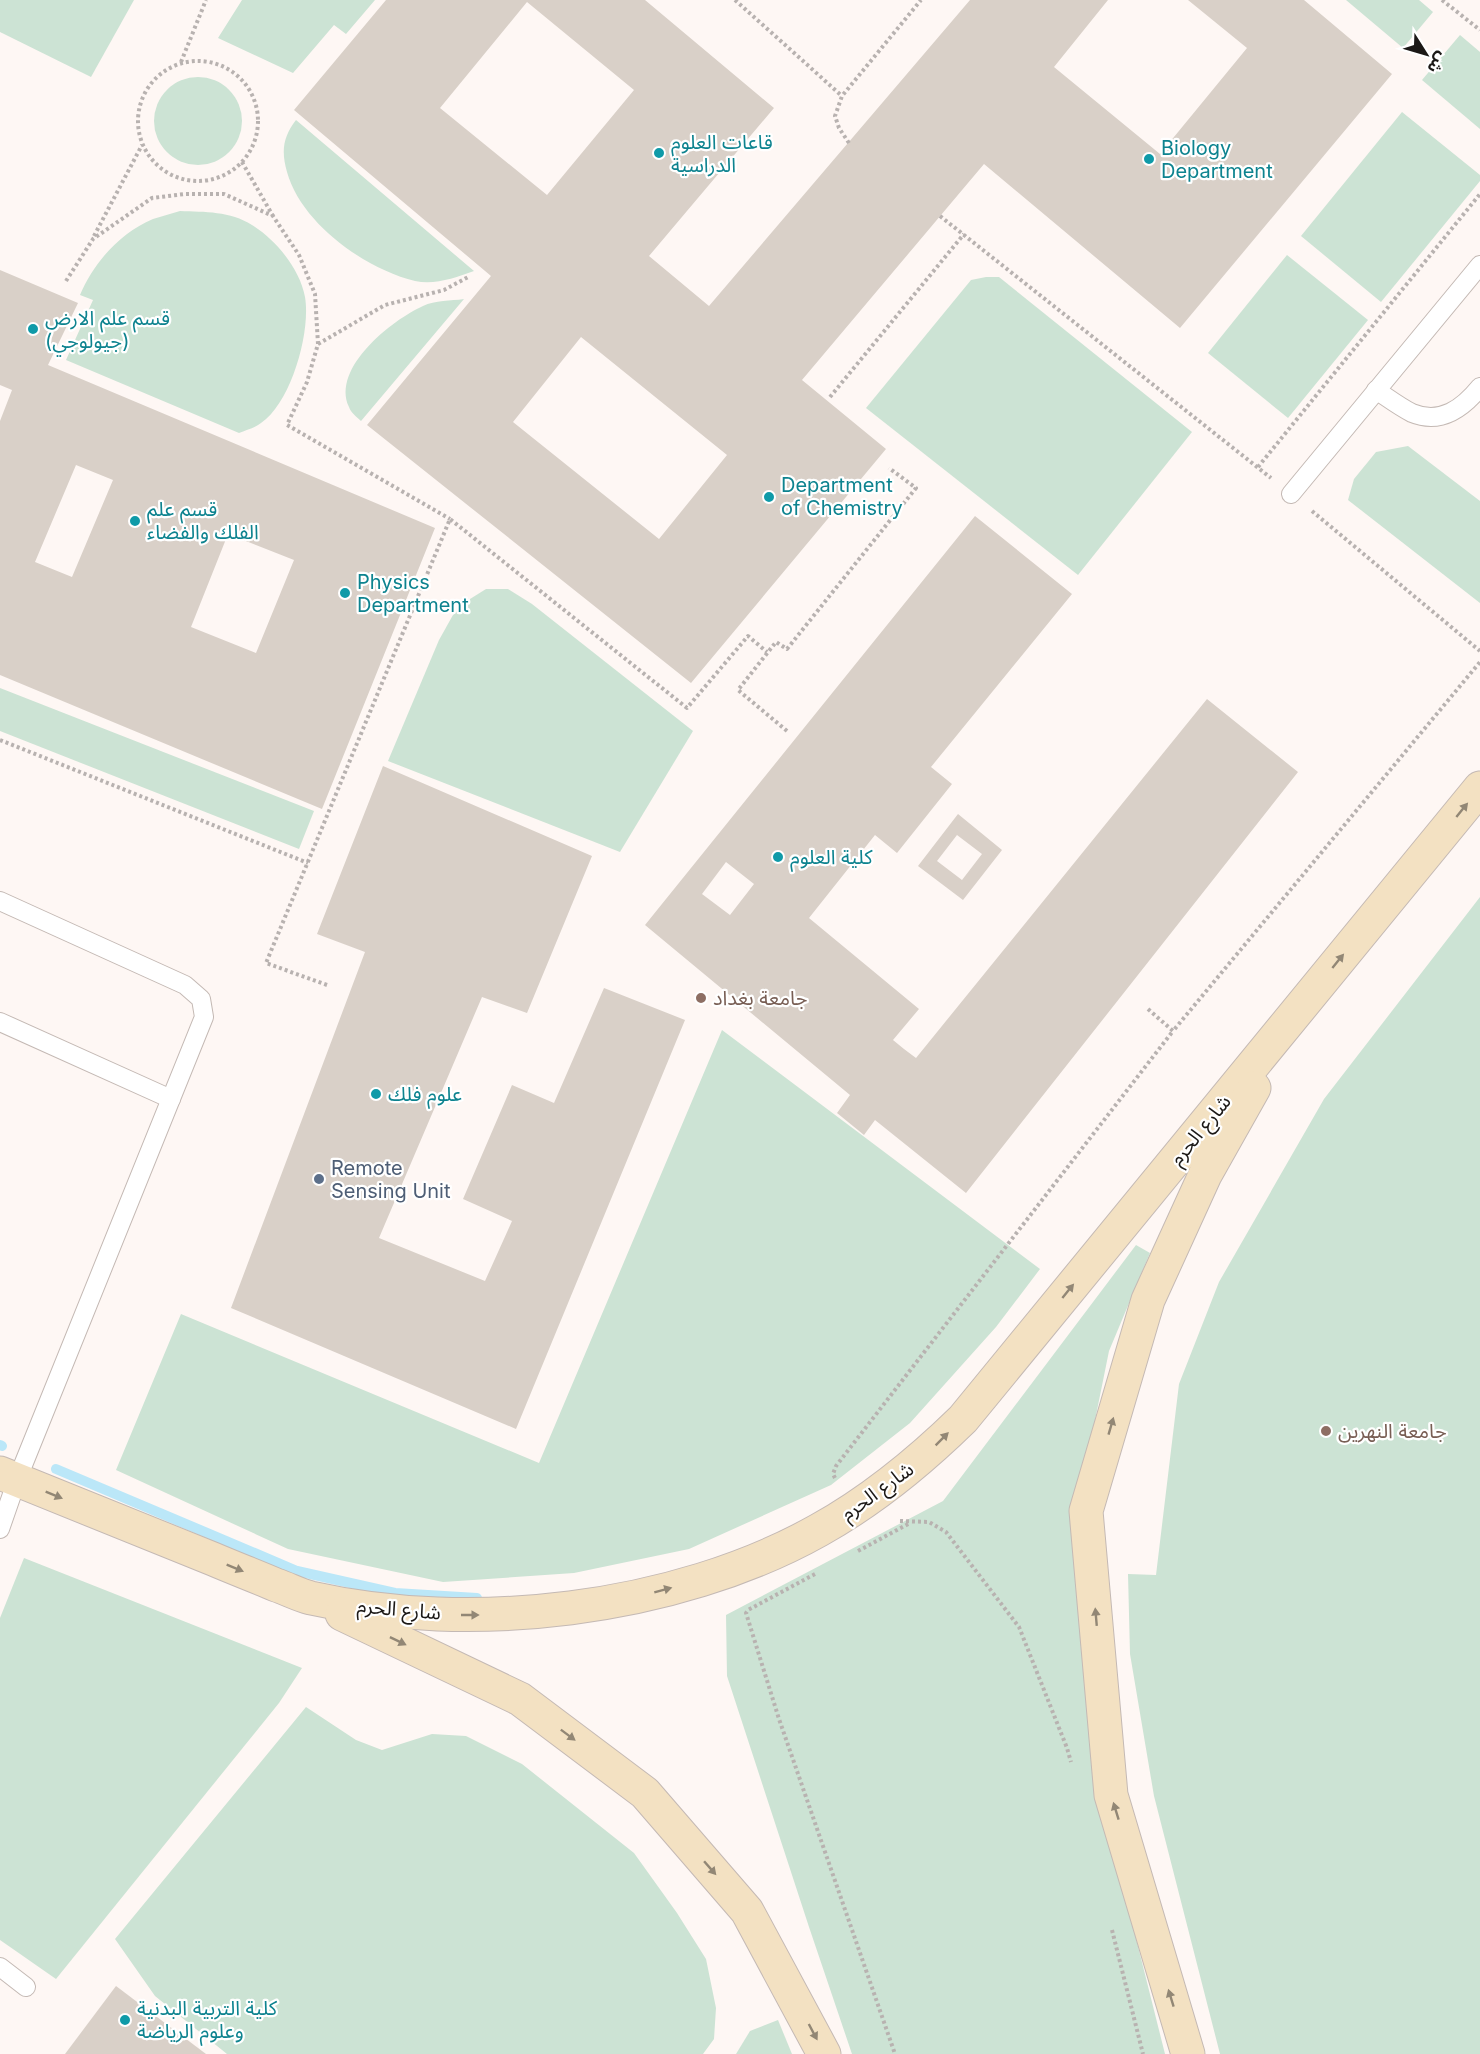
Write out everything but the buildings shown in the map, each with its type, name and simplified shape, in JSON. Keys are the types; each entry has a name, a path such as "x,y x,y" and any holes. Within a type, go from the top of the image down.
{"street":[{"name":"شارع الحرم","path":"9,1477 308,1598 417,1613 472,1615 527,1613 582,1607 636,1597 734,1569 777,1552 857,1507 921,1458 963,1419 1480,788"},
{"path":"1188,2054 1111,1795 1086,1511 1148,1300 1205,1174 1301,1006"},
{"path":"308,1598 520,1699 645,1793 747,1911 824,2054"}],"lane":[{"path":"1291,494 1480,265"},
{"path":"1376,390 1413,413 1434,417 1451,413 1468,402 1480,387"},
{"path":"0,901 185,985 201,999 204,1017 9,1477 0,1529"},
{"path":"0,1022 171,1099"},
{"path":"0,1967 26,1987"}],"path":[{"path":"180,63 206,0"},
{"path":"735,0 842,96"},
{"path":"849,143 839,128 835,116 842,96 921,0"},
{"path":"1442,0 1480,30"},
{"path":"200,60 219,64 236,74 249,88 257,107 258,126 253,146 242,162 226,174 207,180 188,180 169,174 153,161 142,144 138,125 140,105 148,87 162,72 180,63 200,60"},
{"path":"66,281 93,239 142,144"},
{"path":"242,162 299,255 315,294 318,344 307,382 287,426 450,519 687,708 748,636 768,652"},
{"path":"93,239 152,198 185,194 224,194 273,216"},
{"path":"1258,467 1480,194"},
{"path":"940,216 1258,467 1480,651"},
{"path":"830,397 964,234"},
{"path":"318,344 385,305 444,290 470,276"},
{"path":"787,731 738,690 776,642 787,650 916,488 888,468"},
{"path":"327,985 266,963 450,519"},
{"path":"857,1507 843,1497 833,1474 836,1466 1173,1031 1480,662"},
{"path":"0,740 308,863"},
{"path":"1148,1009 1173,1031"},
{"path":"850,1556 911,1523 929,1522 946,1532 1019,1627 1067,1748 1073,1770"},
{"path":"819,1572 746,1613 783,1730 895,2054"},
{"path":"1109,1920 1143,2054"}],"green space":[{"path":"0,0 134,0 91,77 0,32"},
{"path":"242,0 375,0 346,34 334,25 293,73 218,38"},
{"path":"1346,0 1419,0 1433,12 1403,48"},
{"path":"1460,35 1480,52 1480,129 1422,80"},
{"path":"198,77 223,84 235,96 242,121 235,146 223,158 198,165 173,158 161,146 154,121 161,96 173,84"},
{"path":"1402,112 1480,175 1480,181 1381,302 1301,236"},
{"path":"296,120 474,271 437,281 415,281 396,275 356,255 320,226 294,191 287,172 284,144"},
{"path":"180,211 208,212 235,217 261,231 286,256 298,276 305,297 305,329 302,347 290,384 272,413 259,425 239,433 66,360 93,300 80,295 101,260 119,240 141,225"},
{"path":"1287,255 1368,320 1288,418 1208,353"},
{"path":"999,277 1192,432 1078,575 866,408 971,280"},
{"path":"464,299 361,421 350,409 346,392 349,377 356,362 368,347 396,322 423,306"},
{"path":"1408,446 1480,501 1480,603 1348,500 1354,479 1376,452"},
{"path":"486,589 508,589 532,604 693,731 620,852 388,761 439,640 453,615 470,599"},
{"path":"0,688 314,811 299,849 0,731"},
{"name":"جامعة النهرين","path":"1480,897 1480,2054 1220,2054 1154,1796 1130,1654 1128,1574 1156,1575 1179,1384 1219,1282 1324,1099"},
{"path":"722,1030 1040,1269 996,1327 910,1423 831,1485 689,1549 574,1573 443,1582 288,1549 116,1470 181,1314 539,1463"},
{"path":"1136,1245 1150,1253 1109,1351 1073,1529 1094,1771 1165,2054 852,2054 727,1676 726,1615 943,1501"},
{"path":"24,1558 302,1668 279,1703 56,1979 0,1940 0,1618"},
{"path":"306,1707 356,1740 382,1750 432,1734 466,1736 522,1764 634,1853 677,1913 706,1959 716,2008 714,2039 703,2054 227,2054 155,1996 115,1939"},
{"path":"778,2020 792,2054 736,2054 750,2031"}],"waterway":[{"path":"56,1469 297,1571 395,1593 477,1598"}],"place":[{"name":"قاعات العلوم الدراسية","path":"659,153"},
{"name":"Biology Department","path":"1149,159"},
{"name":"قسم علم الارض (جيولوجي)","path":"33,329"},
{"name":"Department of Chemistry","path":"769,497"},
{"name":"قسم علم الفلك والفضاء","path":"135,521"},
{"name":"Physics Department","path":"345,593"},
{"name":"كلية العلوم","path":"778,857"},
{"name":"جامعة بغداد","path":"701,998"},
{"name":"علوم فلك","path":"376,1094"},
{"name":"Remote Sensing Unit","path":"319,1179"},
{"name":"جامعة النهرين","path":"1326,1431"},
{"name":"كلية التربية البدنية وعلوم الرياضة","path":"125,2020"}]}
